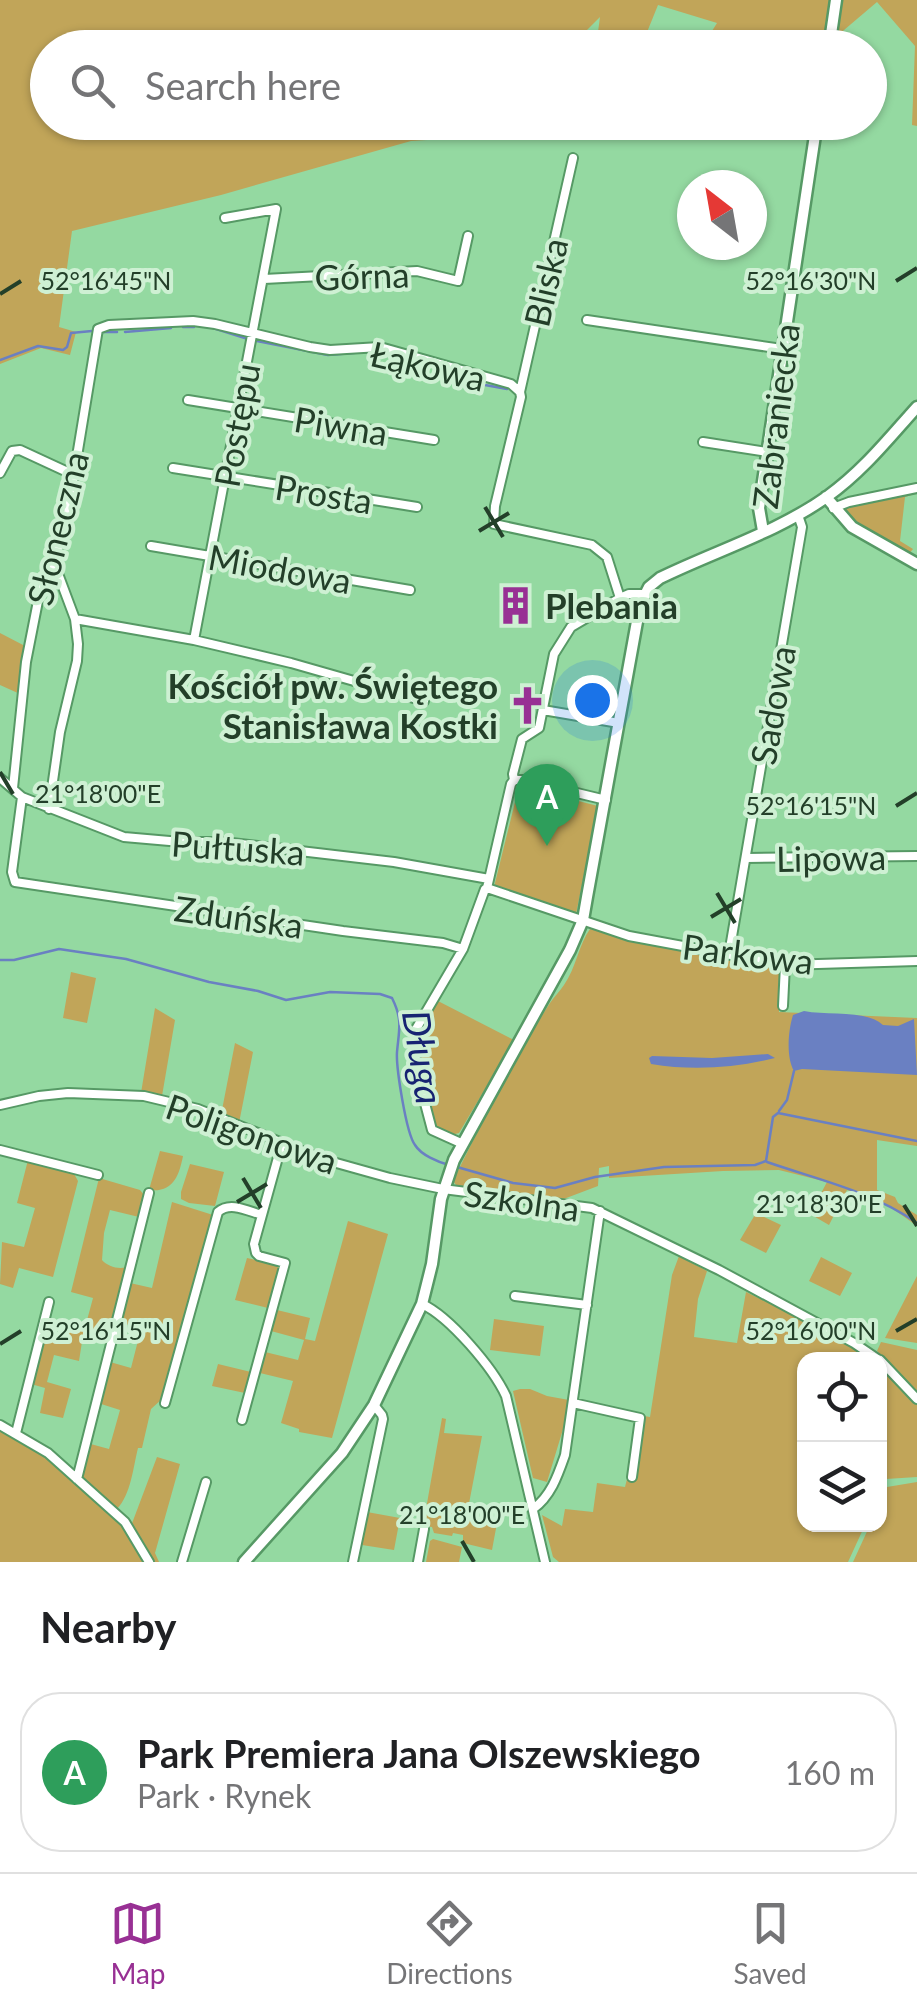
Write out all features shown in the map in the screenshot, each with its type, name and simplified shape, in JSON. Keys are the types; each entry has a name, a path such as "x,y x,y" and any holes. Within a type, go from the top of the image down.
{"main road":[{"path":"832,30 836,0"},
{"name":"Zabraniecka","path":"763,531 758,508 814,140"},
{"path":"244,1562 342,1453 374,1405 422,1304 444,1189 454,1160 583,920 645,594 660,578 830,502 917,408"},
{"path":"830,502 857,530 917,564"}],"street":[{"name":"Bliska","path":"573,158 494,524 592,545 606,557 620,598"},
{"name":"Postępu","path":"194,640 276,210 224,218"},
{"name":"Górna","path":"264,279 417,271 458,281 468,236"},
{"path":"586,320 782,350"},
{"name":"Łąkowa","path":"98,329 109,325 192,321 330,350 380,348 511,384 520,392"},
{"name":"Słoneczna","path":"13,788 26,662 38,601 45,576 54,563 68,511 98,329"},
{"name":"Piwna","path":"188,400 434,440"},
{"path":"703,442 767,452"},
{"path":"0,472 12,451 20,450 74,475"},
{"name":"Prosta","path":"173,468 417,507"},
{"path":"830,502 849,502 917,488"},
{"name":"Sadowa","path":"729,954 802,527 798,515"},
{"name":"Miodowa","path":"150,546 410,590"},
{"path":"49,808 62,721 78,661 75,618 54,563"},
{"path":"514,780 522,739 538,730 559,643 572,627 620,598 645,594"},
{"path":"75,618 291,663 424,701"},
{"path":"544,710 619,723"},
{"name":"Pułtuska","path":"0,778 22,796 124,837 223,842 442,869 488,884 502,895 583,920"},
{"path":"463,1144 432,1130 418,1077 416,1029 463,950 488,884 511,784 518,778 606,800"},
{"name":"Zduńska","path":"22,796 12,872 15,882 443,943 463,950"},
{"name":"Lipowa","path":"746,858 917,856"},
{"name":"Parkowa","path":"583,920 629,936 785,965 917,961"},
{"path":"782,1006 785,965"},
{"name":"Poligonowa","path":"0,1105 68,1093 144,1096 198,1109 352,1168 444,1189"},
{"path":"242,1420 285,1263 256,1253 254,1244 282,1143"},
{"path":"0,1150 98,1175"},
{"name":"Szkolna","path":"444,1189 600,1211 867,1352"},
{"path":"77,1479 149,1193"},
{"path":"165,1403 218,1212 230,1206 262,1215"},
{"path":"533,1508 550,1491 565,1455 600,1211"},
{"path":"515,1296 587,1305"},
{"path":"16,1434 49,1302"},
{"path":"422,1304 463,1339 500,1382 545,1562"},
{"path":"887,1368 917,1399"},
{"path":"573,1403 640,1418 632,1476"},
{"path":"352,1562 383,1419 374,1405"},
{"path":"0,1426 48,1453 125,1522 149,1562"},
{"path":"182,1562 206,1482"},
{"path":"418,1562 424,1530"}],"shaded area":[{"path":"0,0 917,0 917,126 912,125 915,46 877,2 844,30 713,30 717,23 658,5 648,30 598,30 600,17 587,30 30,30 30,140 427,140 72,231 59,327 76,332 70,355 41,348 0,364"},
{"path":"915,492 905,497 900,541 913,549 908,555 843,511 848,505"},
{"path":"0,633 25,646 20,694 0,685"},
{"path":"519,786 598,806 576,914 494,887"},
{"path":"590,929 781,969 779,1012 917,1018 917,1146 877,1140 877,1190 895,1197 917,1215 917,1226 886,1204 847,1190 829,1225 810,1214 827,1182 779,1170 609,1178 609,1166 599,1168 598,1186 561,1200 456,1185 453,1181 499,1090 536,1024 568,978"},
{"path":"71,972 96,978 87,1023 63,1018"},
{"path":"436,1000 514,1040 454,1137 437,1130 420,1067 422,1028"},
{"path":"155,1008 175,1020 162,1096 141,1093"},
{"path":"235,1043 253,1052 239,1123 221,1115"},
{"path":"160,1151 183,1156 177,1176 169,1186 149,1190"},
{"path":"28,1160 73,1172 78,1181 53,1277 19,1268 13,1288 0,1284 2,1242 24,1247 35,1208 17,1203"},
{"path":"190,1164 224,1172 215,1206 181,1199"},
{"path":"99,1178 140,1190 145,1196 139,1217 110,1210 102,1260 113,1267 126,1267 109,1331 103,1332 86,1324 93,1298 71,1292"},
{"path":"172,1202 213,1215 162,1399 151,1409 142,1448 138,1448 128,1488 117,1509 80,1476 87,1443 109,1449 120,1410 98,1403 110,1362 131,1368 141,1329 119,1322 130,1283 152,1288"},
{"path":"756,1213 781,1225 766,1253 740,1240"},
{"path":"348,1221 388,1234 332,1438 299,1432 281,1423 293,1381 260,1373 265,1352 298,1360 304,1340 271,1331 277,1310 310,1318 305,1339 315,1341"},
{"path":"679,1256 707,1271 698,1299 694,1337 737,1343 746,1292 864,1352 797,1352 797,1532 862,1532 848,1562 559,1562 553,1557 542,1515 562,1526 565,1509 593,1512 597,1483 625,1487 627,1479 634,1480 644,1416 650,1417 672,1275"},
{"path":"821,1257 852,1273 840,1296 809,1281"},
{"path":"247,1258 277,1265 279,1269 268,1308 235,1300"},
{"path":"917,1276 917,1343 885,1338"},
{"path":"494,1319 544,1326 540,1356 490,1350"},
{"path":"62,1324 84,1329 79,1361 54,1355 47,1382 71,1389 63,1418 40,1413 45,1388 31,1384 43,1337 57,1341"},
{"path":"881,1342 917,1350 917,1395 887,1362 887,1352 877,1351"},
{"path":"218,1364 251,1372 245,1393 212,1386"},
{"path":"887,1370 917,1402 917,1477 887,1479"},
{"path":"520,1389 569,1400 547,1482 533,1478 513,1391"},
{"path":"442,1418 446,1419 444,1433 482,1436 466,1519 497,1523 492,1550 463,1543 463,1535 434,1533 432,1527 423,1526"},
{"path":"0,1431 63,1471 130,1535 144,1562 0,1562"},
{"path":"157,1457 180,1464 155,1553 159,1562 153,1562 131,1526"},
{"path":"917,1482 917,1562 853,1562 867,1532 887,1532 887,1487"},
{"path":"367,1512 400,1518 394,1550 362,1545"},
{"path":"433,1539 462,1547 459,1562 426,1562"}],"water":[{"path":"804,1011 856,1015 883,1025 898,1026 914,1019 917,1075 794,1071 789,1051 790,1029 793,1015"},
{"path":"768,1054 775,1058 713,1067 651,1064 649,1058 712,1058"}],"waterway":[{"path":"183,327 194,327"},
{"path":"125,332 171,328"},
{"path":"213,328 248,339"},
{"path":"0,360 38,346 63,350 71,333 92,331"},
{"path":"101,332 117,332"},
{"path":"257,341 328,355 377,351 507,389"},
{"name":"Długa","path":"0,960 59,949 126,959 286,1000 330,992 392,998 399,1019 400,1085 412,1138 421,1152 449,1165"},
{"path":"779,1111 787,1100 794,1071"},
{"name":"Długa","path":"457,1167 513,1183 555,1188 595,1177 664,1167 755,1165 766,1161 773,1117 778,1113 917,1141"},
{"path":"767,1162 863,1194 917,1223"}],"place":[{"name":"Plebania","path":"515,605"},
{"name":"Kościół pw. Świętego Stanisława Kostki","path":"528,705"},
{"name":"Park Premiera Jana Olszewskiego","path":"547,846"}]}
